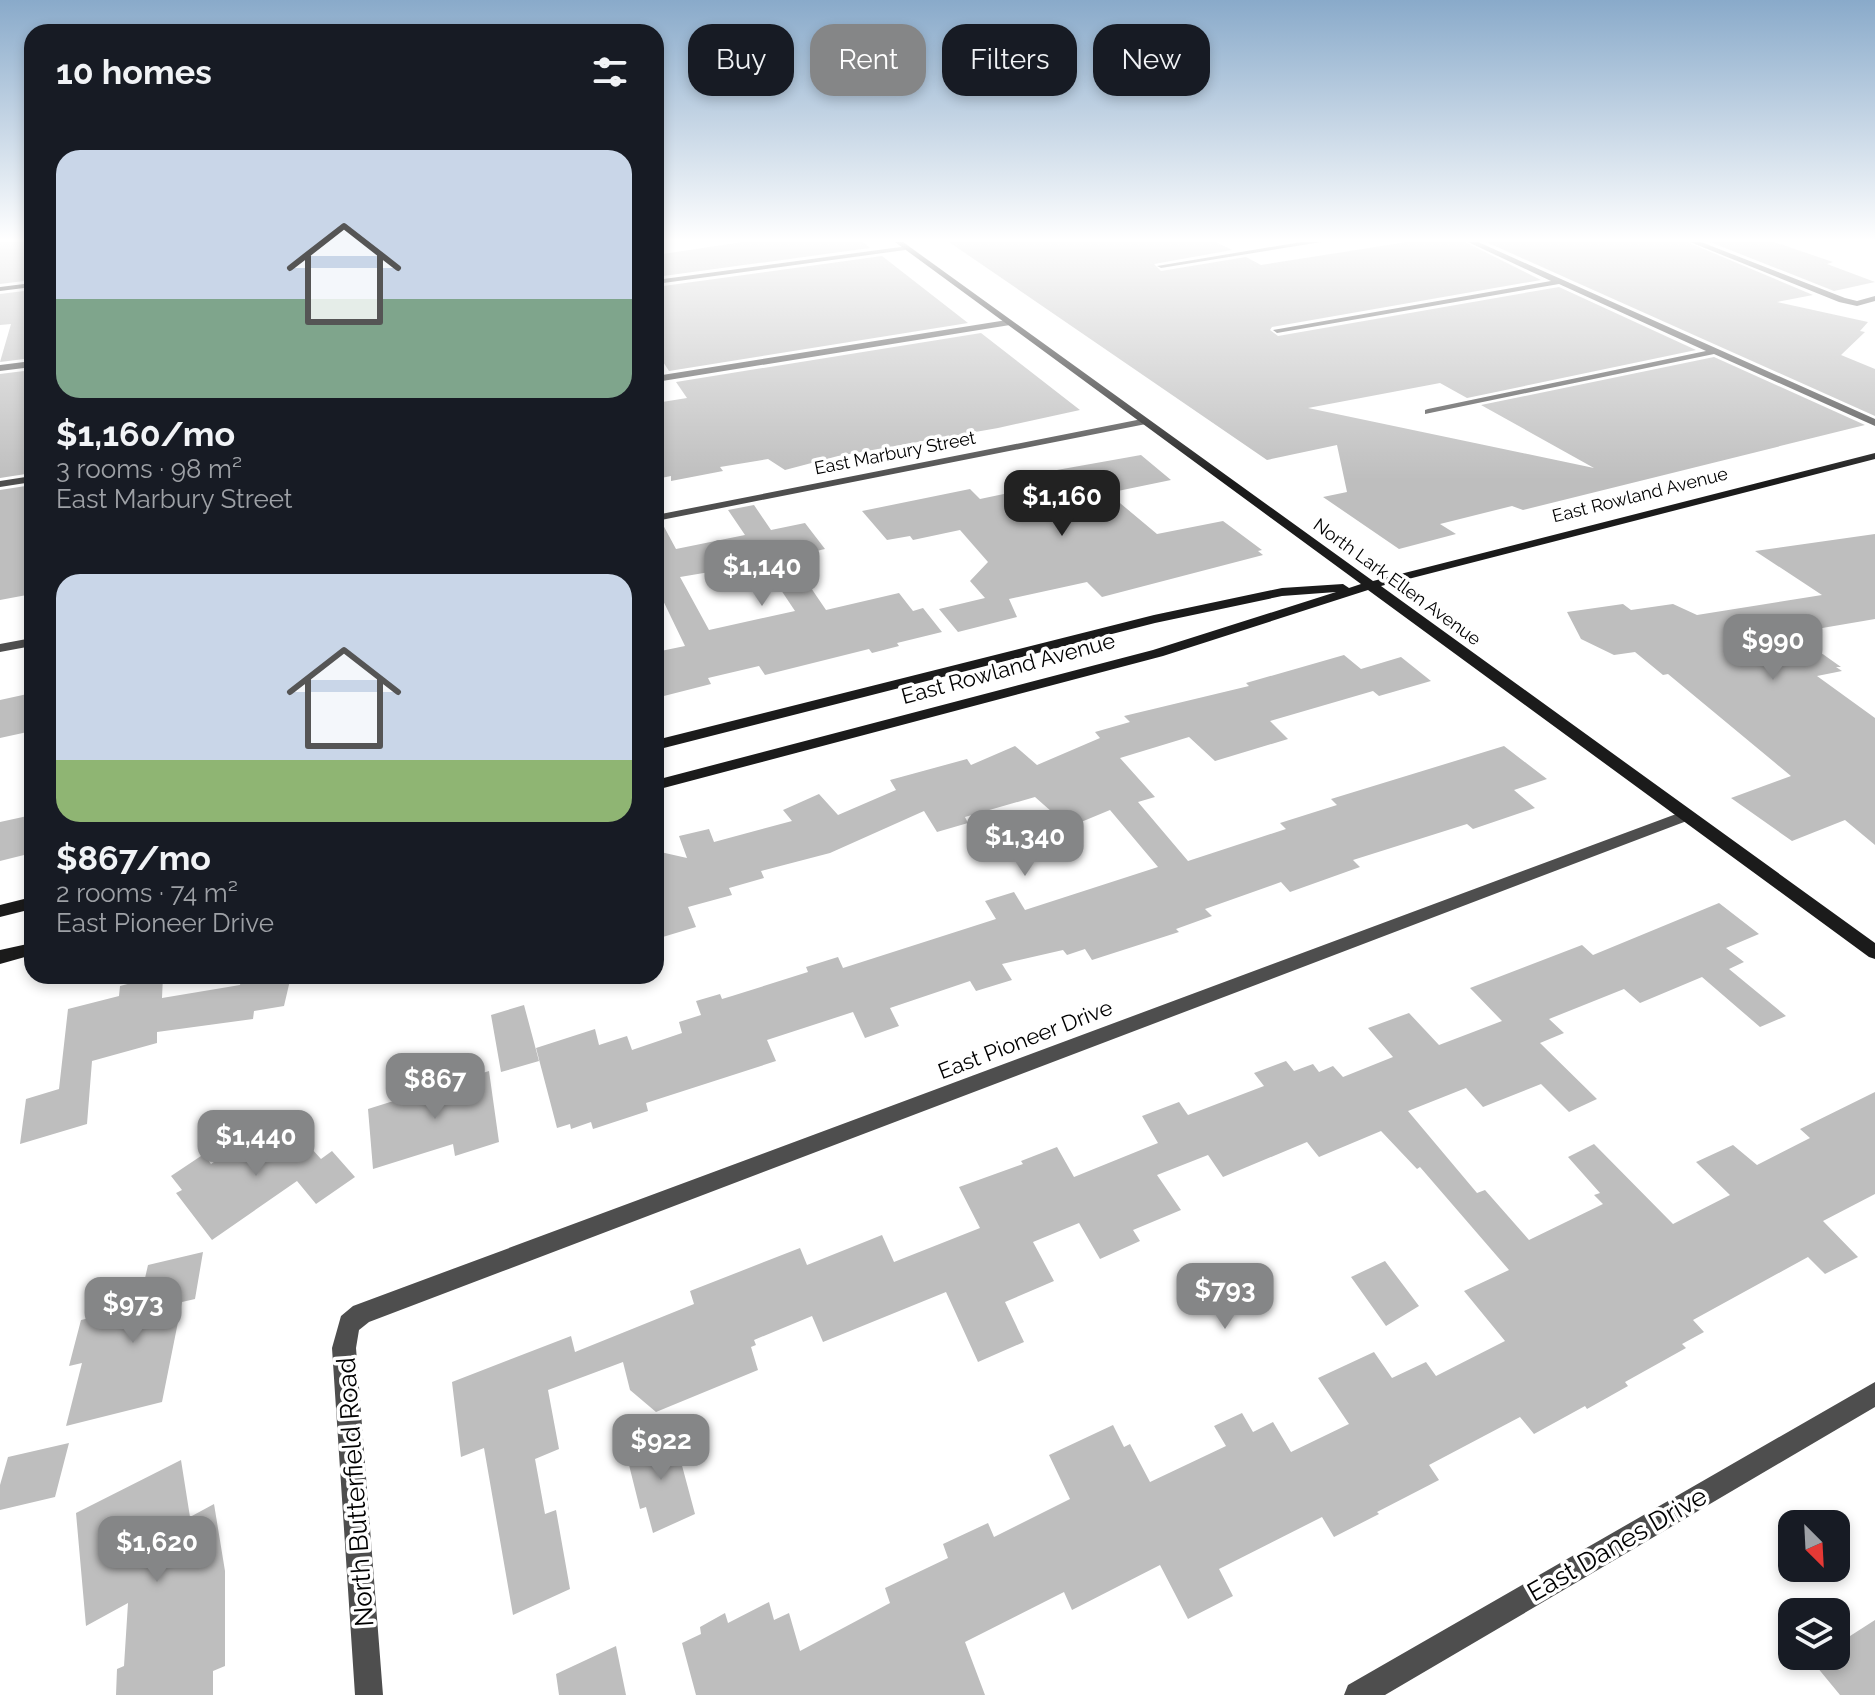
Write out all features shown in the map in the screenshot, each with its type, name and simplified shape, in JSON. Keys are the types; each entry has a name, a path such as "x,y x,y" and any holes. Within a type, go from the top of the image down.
{"street":[{"name":"North Lark Ellen Avenue","path":"1004,321 1875,952"},
{"path":"1277,330 1329,321"},
{"path":"1645,321 1875,423"},
{"path":"664,378 1007,323"},
{"path":"1428,412 1713,352"},
{"path":"0,368 24,365"},
{"name":"East Marbury Street","path":"664,516 1142,422"},
{"name":"East Rowland Avenue","path":"664,783 1158,653 1368,586 1875,456"},
{"path":"0,484 24,480"},
{"name":"East Rowland Avenue","path":"664,743 1154,619 1282,592 1368,586"},
{"path":"0,648 24,644"},
{"name":"East Pioneer Drive","path":"379,1307 1687,815"},
{"path":"0,911 24,905"},
{"path":"0,957 24,951"},
{"name":"North Butterfield Road","path":"369,1695 344,1348 349,1324 379,1307"},
{"name":"East Danes Drive","path":"1358,1695 1875,1394"}],"building":[{"path":"0,321 24,321 24,359 0,362 11,324 0,325"},
{"path":"664,321 968,323 669,371 664,363"},
{"path":"1064,321 1306,321 1272,327 1270,330 1278,336 1363,321 1633,321 1696,350 1467,398 1440,383 1308,408 1594,468 1481,405 1714,357 1865,425 1523,510 1512,506 1440,524 1456,534 1399,549 1323,497 1347,492 1337,445 1267,460"},
{"path":"1663,321 1868,322 1860,331 1865,332 1841,355 1875,369 1875,416"},
{"path":"981,333 1080,410 838,456 785,470 768,459 720,467 723,471 671,481 671,476 664,477 664,402 687,398 676,382"},
{"path":"24,371 24,474 0,478 0,374"},
{"path":"1141,455 1171,480 1108,493 1157,534 1223,521 1262,550 1258,551 1263,555 1102,597 1087,582 1009,599 1017,617 958,632 939,609 985,598 970,581 988,562 960,530 913,540 910,536 887,540 862,511 970,489 980,499 1052,484 1040,473"},
{"path":"24,486 24,596 0,600 0,490"},
{"path":"754,505 771,530 805,523 825,549 790,557 826,610 899,593 913,611 923,608 942,632 872,653 869,649 765,675 759,666 708,678 711,684 664,696 664,650 685,646 664,603 664,527 676,549 745,535 728,510","holes":["763,563 795,611 709,630 680,577"]},
{"path":"1875,534 1875,619 1793,633 1841,667 1836,667 1842,671 1817,676 1875,718 1875,845 1845,820 1792,841 1731,798 1791,776 1668,674 1663,675 1635,652 1614,655 1581,639 1567,612 1623,604 1631,610 1673,604 1697,615 1822,595 1755,551"},
{"path":"1344,655 1361,669 1401,657 1431,681 1379,696 1373,691 1270,721 1288,739 1215,761 1189,737 1120,758 1155,797 1138,802 1188,861 1286,829 1280,823 1337,805 1331,799 1504,746 1547,779 1514,790 1535,808 1473,829 1467,824 1353,860 1360,867 1290,892 1281,882 1205,909 1212,916 1176,929 1179,932 1092,960 1085,949 1067,955 1063,950 1002,964 1012,980 976,991 970,981 890,1008 899,1026 865,1038 853,1012 767,1040 776,1061 646,1103 648,1111 593,1129 591,1122 571,1129 570,1124 557,1128 536,1048 595,1029 599,1045 627,1036 632,1050 682,1033 679,1022 701,1015 696,1001 720,994 722,999 732,996 808,972 806,967 838,957 843,968 996,919 985,901 1014,892 1025,910 1158,867 1110,810 1069,827 1035,797 965,817 968,823 937,832 924,811 830,853 761,871 764,878 729,888 732,895 688,907 696,927 664,937 664,853 687,858 679,836 709,829 714,842 792,821 783,810 819,794 838,815 896,790 890,780 967,759 971,765 1015,746 1037,765 1100,738 1095,732 1130,722 1124,716 1249,686 1246,683"},
{"path":"24,695 24,733 0,738 0,700"},
{"path":"24,817 24,855 0,861 0,822"},
{"path":"1719,903 1759,934 1726,948 1744,962 1729,969 1786,1016 1760,1027 1702,977 1640,1003 1624,989 1549,1019 1564,1033 1540,1043 1597,1099 1569,1112 1541,1084 1483,1107 1466,1088 1408,1111 1477,1193 1485,1190 1529,1240 1603,1204 1594,1195 1600,1193 1568,1157 1594,1144 1673,1224 1730,1195 1696,1162 1733,1145 1757,1165 1810,1138 1800,1129 1875,1092 1875,1194 1823,1221 1858,1257 1825,1274 1808,1257 1693,1320 1704,1332 1682,1344 1686,1348 1625,1382 1628,1386 1587,1409 1585,1406 1534,1434 1520,1417 1429,1465 1439,1480 1334,1537 1322,1517 1219,1569 1233,1596 1188,1619 1160,1565 1072,1610 1064,1592 965,1642 985,1695 696,1695 682,1643 701,1634 700,1627 725,1613 728,1623 769,1602 774,1620 789,1613 800,1651 890,1603 885,1588 948,1558 943,1544 988,1523 994,1537 1070,1499 1049,1455 1113,1425 1124,1447 1130,1444 1150,1482 1226,1446 1214,1426 1242,1413 1253,1432 1273,1422 1291,1452 1349,1424 1318,1378 1374,1352 1392,1378 1426,1362 1436,1376 1505,1341 1464,1291 1509,1270 1420,1167 1417,1169 1381,1131 1319,1157 1307,1142 1223,1177 1208,1155 1157,1175 1181,1210 1133,1230 1140,1241 1100,1259 1079,1223 1033,1242 1054,1281 1005,1302 1024,1342 978,1362 946,1292 823,1342 812,1316 754,1340 756,1345 751,1347 758,1370 656,1412 630,1390 623,1362 548,1390 559,1449 535,1459 545,1514 556,1510 570,1589 513,1615 484,1448 461,1457 452,1382 571,1336 575,1352 694,1304 690,1291 800,1248 807,1265 882,1235 894,1262 980,1228 959,1187 1023,1164 1021,1161 1057,1147 1074,1177 1158,1143 1142,1116 1179,1102 1188,1115 1264,1086 1254,1073 1286,1061 1294,1071 1313,1064 1319,1072 1333,1066 1343,1077 1393,1057 1368,1028 1409,1013 1439,1045 1502,1021 1470,988 1582,945 1593,955"},
{"path":"163,984 162,998 240,984 289,984 284,1006 254,1011 253,1019 157,1032 157,1043 92,1061 87,1124 20,1144 26,1099 59,1089 68,1009 119,996 120,986"},
{"path":"524,1005 539,1061 501,1072 491,1015"},
{"path":"489,1071 499,1142 455,1156 453,1144 373,1169 368,1109"},
{"path":"276,1120 294,1141 301,1137 321,1159 332,1151 355,1177 316,1204 297,1181 212,1240 176,1193 182,1190 171,1176 204,1154 211,1164"},
{"path":"203,1252 195,1299 182,1302 162,1402 66,1426 82,1363 69,1366 81,1320 125,1310 127,1303 140,1300 148,1265"},
{"path":"1385,1261 1419,1306 1386,1326 1351,1277"},
{"path":"673,1432 695,1514 653,1533 646,1507 640,1509 626,1453"},
{"path":"69,1443 55,1497 0,1510 0,1485 8,1457"},
{"path":"181,1460 190,1517 214,1504 225,1571 225,1666 213,1671 213,1695 116,1695 117,1669 124,1666 128,1603 86,1626 76,1513"},
{"path":"1875,1620 1875,1695 1840,1695 1819,1670 1850,1670 1850,1636"},
{"path":"616,1646 626,1695 559,1695 556,1674"}]}
